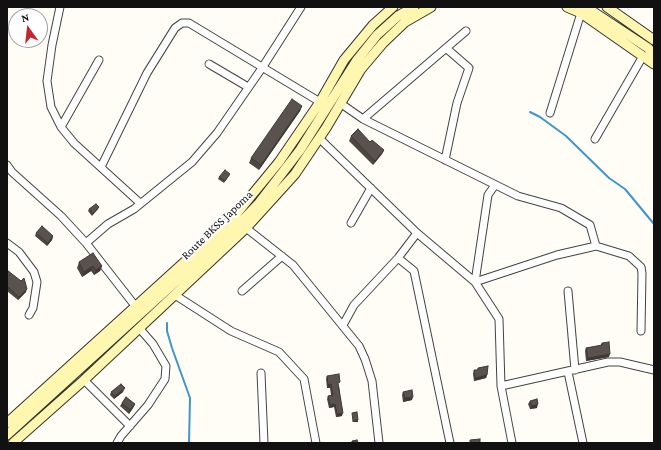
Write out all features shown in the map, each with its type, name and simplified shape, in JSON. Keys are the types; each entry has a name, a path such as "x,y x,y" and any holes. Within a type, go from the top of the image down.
{"main road":[{"path":"7,423 233,218 279,162 320,102 344,60 373,25 393,7"},
{"name":"Route BKSS Japoma","path":"7,435 254,209 300,150 357,60 377,35 398,16 414,7"},
{"path":"14,443 84,380 246,228 295,174 361,69 382,43 405,22 431,7"},
{"path":"567,7 584,10 650,53 654,64"},
{"path":"607,7 654,40"}],"street":[{"path":"60,7 52,45 48,81 51,107 61,127 74,143 140,203"},
{"path":"86,243 108,224 127,214 192,162 217,133 262,68 301,7"},
{"path":"550,113 584,10"},
{"path":"101,167 147,73 175,28 182,23 189,23 320,102"},
{"path":"363,119 466,31"},
{"path":"445,160 457,103 469,68 446,48"},
{"path":"595,139 650,53"},
{"path":"61,127 98,60"},
{"path":"209,64 248,87"},
{"path":"340,103 363,119 518,196 561,208 590,225 596,246"},
{"path":"319,138 417,233 475,282 499,319 501,386 512,443"},
{"path":"7,165 10,174 61,216 86,243 136,307"},
{"path":"475,282 488,199 495,185"},
{"path":"351,223 370,188"},
{"path":"246,228 293,265 343,324 359,346 366,358 374,395 376,426 380,443"},
{"path":"343,324 354,305 398,258 417,233"},
{"path":"7,244 19,252 34,272 37,282 33,308 29,315"},
{"path":"475,282 557,255 596,246 629,256 641,267 641,331"},
{"path":"242,291 282,256"},
{"path":"398,258 414,271 450,443"},
{"path":"568,291 572,371 583,443"},
{"path":"175,295 231,331 280,352 304,379 316,443"},
{"path":"117,443 162,386 166,373 166,366 161,356 140,328"},
{"path":"501,386 608,362 620,362 654,370"},
{"path":"261,374 264,443"},
{"path":"84,380 130,426"}],"building":[{"path":"292,99 302,106 261,165 251,158"},
{"path":"358,129 370,142 372,140 384,150 375,161 351,136"},
{"path":"225,170 230,174 225,181 219,177"},
{"path":"96,204 99,207 93,214 89,209"},
{"path":"42,226 53,236 48,243 36,233"},
{"path":"93,253 102,266 96,270 93,266 84,272 79,262"},
{"path":"7,270 21,281 24,278 27,289 19,297 8,287 7,289"},
{"path":"609,342 610,354 588,358 586,348"},
{"path":"488,366 487,375 475,378 474,370"},
{"path":"339,374 340,382 338,383 343,413 337,414 335,404 330,405 328,396 333,395 331,384 328,385 327,376"},
{"path":"121,384 125,388 115,396 111,392"},
{"path":"412,390 413,397 405,398 403,392"},
{"path":"126,397 135,404 130,410 122,403"},
{"path":"537,399 538,404 532,406 530,401"},
{"path":"357,412 358,420 353,421 352,413"},
{"path":"480,439 480,443 470,443 470,440"},
{"path":"357,440 358,443 352,443 352,441"}],"waterway":[{"path":"530,112 540,117 566,136 609,178 625,189 654,224"},
{"path":"167,323 167,331 172,348 190,398 189,443"}]}
